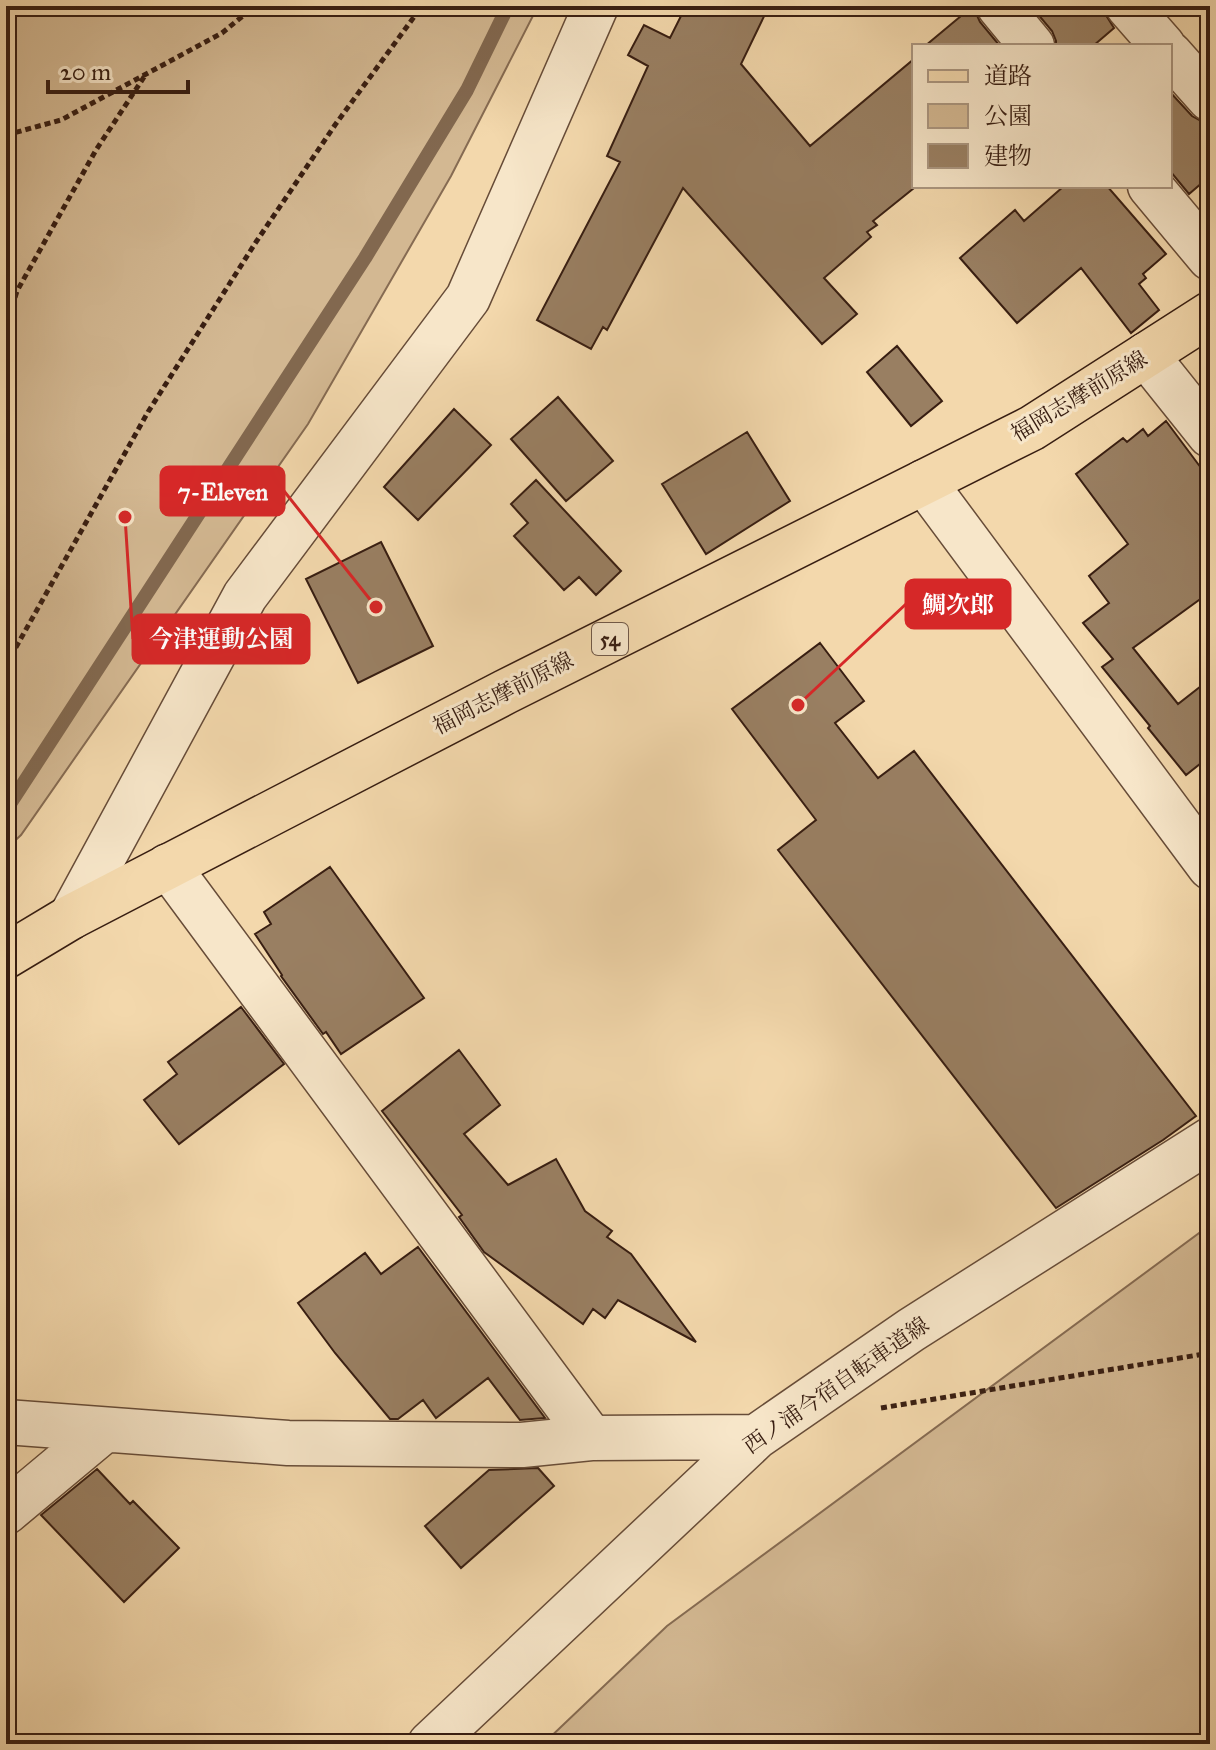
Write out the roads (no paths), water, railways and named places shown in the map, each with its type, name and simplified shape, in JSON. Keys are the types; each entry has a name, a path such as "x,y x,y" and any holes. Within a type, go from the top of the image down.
{"main road":[{"name":"福岡志摩前原線","path":"6,956 71,917 505,692 1032,428 1210,314"}],"street":[{"path":"71,917 245,596 468,298 596,6"},
{"path":"999,6 1030,44"},
{"path":"1128,6 1161,44"},
{"path":"1172,56 1210,99"},
{"path":"1152,188 1210,258"},
{"path":"1146,355 1210,435"},
{"path":"924,482 1210,867"},
{"path":"168,866 591,1438"},
{"name":"西ノ浦今宿自転車道線","path":"430,1744 756,1437 911,1330 1210,1140"},
{"path":"6,1422 288,1443 522,1445 591,1438 756,1437"},
{"path":"6,1512 103,1431"}],"waterway":[{"path":"6,810 365,258 467,90 508,6"}],"place":[{"name":"今津運動公園","path":"125,517"},
{"name":"7-Eleven","path":"376,607"},
{"name":"鯛次郎","path":"798,705"}]}
